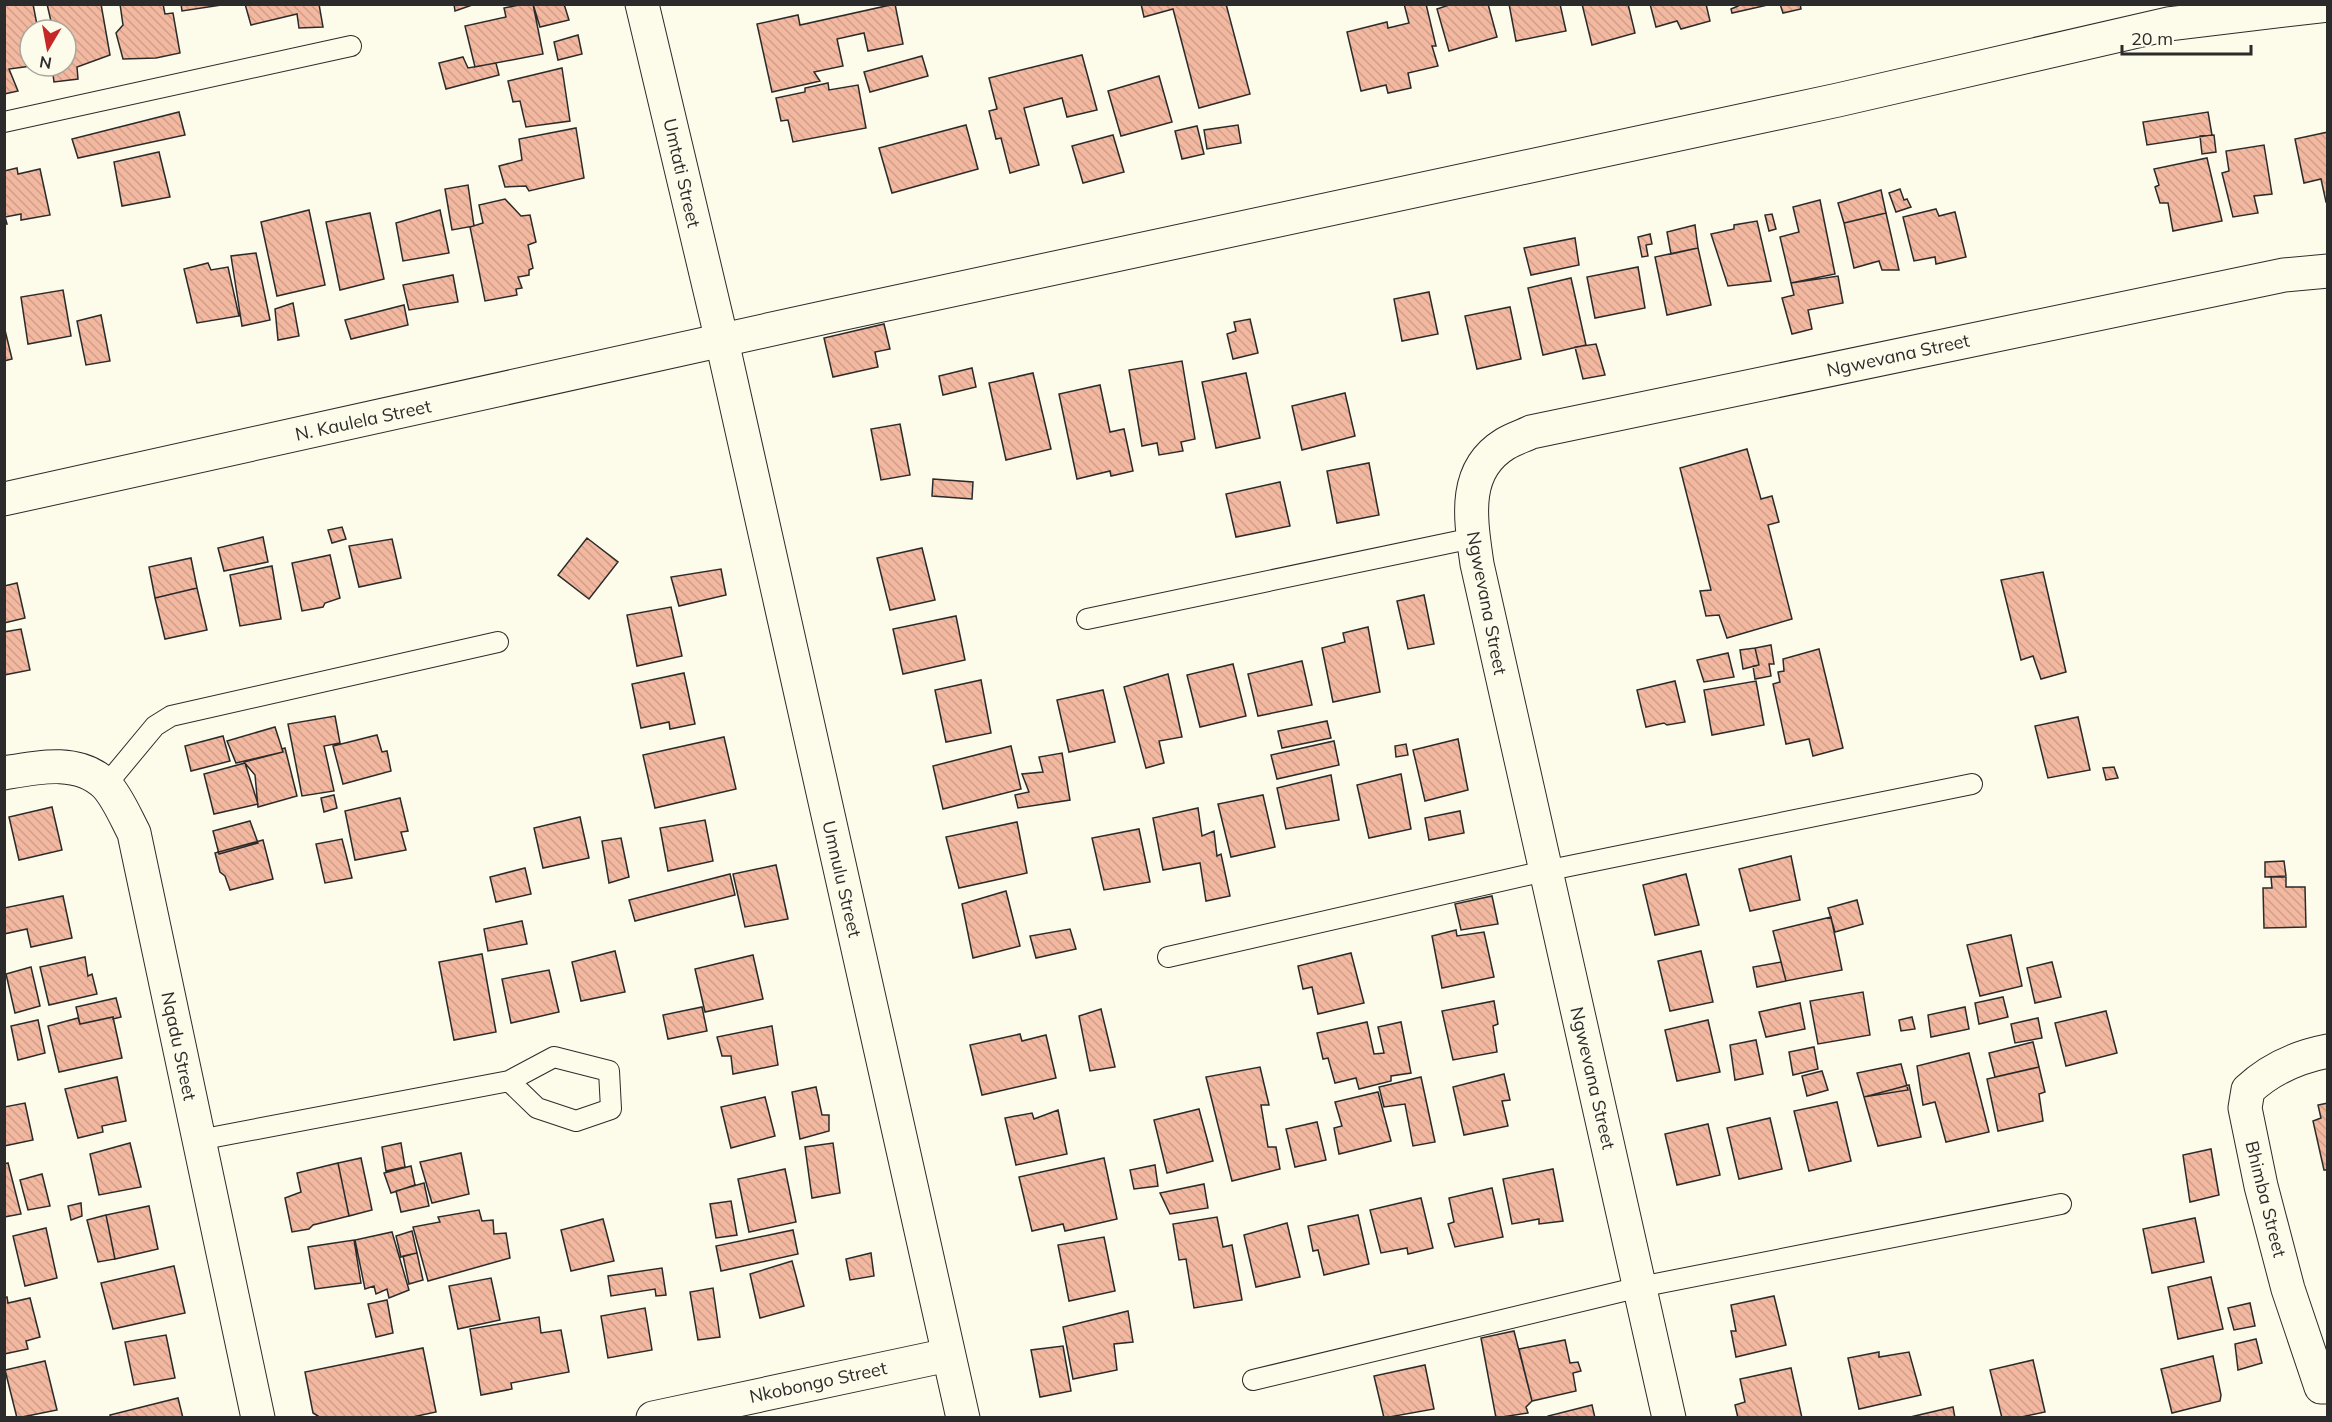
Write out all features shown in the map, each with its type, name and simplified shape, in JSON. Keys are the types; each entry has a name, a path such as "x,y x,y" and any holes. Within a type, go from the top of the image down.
{"street":[{"name":"Umtati Street","path":"642,4 722,341"},
{"name":"N. Kaulela Street","path":"4,499 1838,100 2168,24 2328,4"},
{"name":"Ngwevana Street","path":"1669,1418 1477,564 1470,512 1475,480 1488,459 1504,444 1531,432 2284,275 2328,271"},
{"name":"Umnulu Street","path":"722,341 963,1418"},
{"name":"Nqadu Street","path":"4,773 47,765 81,770 106,785 122,809 134,834 258,1418"},
{"name":"Bhimba Street","path":"2328,1051 2295,1059 2259,1080 2248,1090 2245,1108 2261,1186 2288,1288 2321,1387 2328,1387"},
{"name":"Nkobongo Street","path":"653,1418 948,1354"}],"lane":[{"path":"4,122 351,46"},
{"path":"1087,619 1473,538"},
{"path":"106,785 155,726 171,716 498,642"},
{"path":"1168,957 1545,871 1972,784"},
{"path":"199,1140 509,1081 554,1057 609,1071 611,1109 576,1121 537,1108 509,1081"},
{"path":"1253,1380 1640,1287 2061,1204"}],"building":[{"path":"4,4 33,4 36,18 18,18 18,68 9,69 18,91 4,94"},
{"path":"47,4 101,4 110,55 78,67 78,18 50,18"},
{"path":"120,4 163,4 165,14 173,13 180,53 156,58 123,59 116,33 123,25"},
{"path":"181,4 228,4 182,11"},
{"path":"245,4 319,4 323,27 299,28 297,14 251,25"},
{"path":"454,4 475,4 455,11"},
{"path":"533,4 543,54 475,67 465,26 506,17 504,8"},
{"path":"533,4 564,4 569,20 540,27"},
{"path":"895,4 903,44 868,51 864,33 837,39 843,66 814,72 820,81 772,92 757,24 798,15 800,25"},
{"path":"1141,4 1226,4 1250,94 1199,108 1173,9 1144,17"},
{"path":"1404,4 1426,4 1436,46 1432,46 1438,66 1408,73 1411,88 1388,93 1386,85 1361,91 1347,32 1387,22 1388,28 1409,23"},
{"path":"1452,4 1488,4 1497,37 1449,51 1437,9"},
{"path":"1509,4 1560,4 1566,31 1516,41"},
{"path":"1582,4 1628,4 1635,33 1592,45"},
{"path":"1650,4 1706,4 1710,21 1681,29 1677,21 1656,27"},
{"path":"1737,4 1768,5 1732,13 1731,9 1738,6"},
{"path":"1780,4 1800,4 1801,9 1783,13"},
{"path":"578,35 582,54 558,60 554,42"},
{"path":"1082,55 1097,110 1067,117 1062,98 1024,108 1039,165 1010,173 1001,138 996,139 989,111 997,109 989,78"},
{"path":"922,56 928,76 870,92 864,72"},
{"path":"463,57 468,68 496,63 499,75 446,89 439,63"},
{"path":"562,68 570,121 526,127 520,101 513,102 508,81"},
{"path":"1159,76 1172,122 1121,136 1108,91"},
{"path":"54,78 78,78 78,79 54,82"},
{"path":"828,83 829,90 858,85 866,128 793,142 788,120 781,121 776,98 805,92 805,88"},
{"path":"179,112 185,135 78,158 72,139"},
{"path":"2208,112 2212,135 2147,145 2143,122"},
{"path":"966,125 978,169 892,193 879,148"},
{"path":"1238,125 1241,143 1207,149 1204,130"},
{"path":"1197,126 1204,154 1182,159 1175,131"},
{"path":"576,128 584,178 529,191 526,186 505,187 499,166 522,160 519,139"},
{"path":"2328,132 2328,201 2326,202 2321,179 2304,183 2295,139"},
{"path":"1113,135 1124,172 1083,183 1072,146"},
{"path":"2214,135 2216,152 2202,154 2200,136"},
{"path":"2264,145 2272,194 2254,196 2258,213 2233,217 2222,173 2229,171 2226,151"},
{"path":"159,152 170,197 122,206 114,162"},
{"path":"2207,158 2222,221 2173,231 2168,203 2160,203 2155,187 2159,185 2154,169"},
{"path":"17,168 18,174 40,169 50,215 21,220 21,214 5,217 7,224 4,224 4,171"},
{"path":"468,185 474,226 452,230 445,189"},
{"path":"1900,189 1904,200 1907,199 1911,207 1896,212 1889,193"},
{"path":"1881,190 1886,213 1844,223 1838,203"},
{"path":"505,199 521,216 530,215 536,242 528,245 533,268 529,270 529,275 518,277 522,288 516,289 517,295 485,301 470,227 483,223 479,205"},
{"path":"1820,200 1835,274 1791,283 1780,237 1799,232 1793,207"},
{"path":"1936,209 1939,216 1955,212 1966,257 1936,264 1935,257 1914,261 1903,217"},
{"path":"309,210 325,285 277,296 261,222"},
{"path":"440,210 449,253 403,261 396,223"},
{"path":"370,213 384,279 340,290 326,222"},
{"path":"1886,213 1899,270 1882,270 1879,261 1854,268 1844,223"},
{"path":"1772,214 1776,229 1769,231 1765,215"},
{"path":"1757,221 1771,281 1728,286 1711,234 1734,229 1734,225"},
{"path":"1695,225 1698,248 1671,254 1667,232"},
{"path":"1650,234 1652,244 1646,245 1648,256 1642,257 1638,237"},
{"path":"1575,238 1579,265 1531,275 1524,248"},
{"path":"1698,248 1711,305 1667,315 1655,257"},
{"path":"256,253 270,320 242,326 231,256"},
{"path":"208,263 211,270 228,267 239,316 197,323 184,269"},
{"path":"1638,267 1645,308 1595,318 1587,277"},
{"path":"453,275 458,302 409,310 403,285"},
{"path":"1838,276 1843,303 1808,310 1812,329 1792,334 1782,298 1794,295 1791,283"},
{"path":"1571,278 1586,345 1543,355 1528,288"},
{"path":"63,290 71,336 28,344 21,297"},
{"path":"1429,292 1438,334 1402,341 1394,299"},
{"path":"293,303 299,336 278,340 275,309"},
{"path":"404,305 408,325 351,339 345,320"},
{"path":"1510,307 1521,359 1477,369 1465,316"},
{"path":"101,315 110,361 86,365 77,321"},
{"path":"1250,319 1258,353 1233,359 1227,334 1236,331 1234,322"},
{"path":"884,324 890,349 875,352 878,367 833,377 824,338"},
{"path":"4,326 12,359 4,361"},
{"path":"1596,344 1605,375 1583,379 1575,347"},
{"path":"1182,361 1195,439 1181,442 1183,451 1159,455 1157,443 1142,446 1129,370"},
{"path":"972,368 976,387 943,395 939,376"},
{"path":"1033,373 1051,449 1006,460 989,383"},
{"path":"1246,373 1260,438 1216,448 1202,382"},
{"path":"1100,385 1110,432 1124,429 1133,471 1111,476 1110,471 1077,479 1059,394"},
{"path":"1345,393 1355,436 1302,450 1292,406"},
{"path":"900,424 910,475 881,480 871,429"},
{"path":"1747,449 1761,499 1772,496 1779,522 1768,525 1792,619 1727,638 1719,615 1706,616 1700,591 1711,590 1680,468"},
{"path":"1369,463 1379,515 1337,523 1327,471"},
{"path":"933,479 973,482 972,499 932,496"},
{"path":"1280,482 1290,526 1236,537 1226,494"},
{"path":"342,527 346,539 332,543 328,530"},
{"path":"263,537 268,562 224,571 218,548"},
{"path":"587,538 618,562 589,599 558,575"},
{"path":"392,539 401,578 359,587 349,546"},
{"path":"922,548 935,600 890,610 877,558"},
{"path":"330,555 340,598 325,603 323,607 302,611 292,563"},
{"path":"191,558 197,588 155,598 149,567"},
{"path":"272,566 281,619 240,626 230,575"},
{"path":"721,569 726,595 679,606 671,577"},
{"path":"2043,572 2066,672 2041,679 2033,656 2021,660 2001,580"},
{"path":"17,583 25,618 4,623 4,586"},
{"path":"197,588 207,630 165,639 155,598"},
{"path":"1424,595 1434,644 1408,649 1397,601"},
{"path":"671,607 682,656 637,666 627,615"},
{"path":"956,616 965,660 903,674 893,629"},
{"path":"1368,627 1380,692 1333,702 1322,648 1345,642 1343,633"},
{"path":"21,629 30,670 4,675 4,632"},
{"path":"1771,645 1774,664 1769,664 1771,676 1755,679 1753,666 1759,665 1755,648"},
{"path":"1755,648 1759,665 1743,669 1740,650"},
{"path":"1819,649 1843,748 1813,756 1809,739 1786,744 1773,684 1780,682 1778,672 1784,671 1783,659"},
{"path":"1728,653 1734,677 1704,682 1697,660"},
{"path":"1302,661 1312,705 1258,716 1248,674"},
{"path":"1233,664 1246,716 1200,727 1187,675"},
{"path":"684,673 695,724 670,729 669,722 641,728 632,684"},
{"path":"1168,674 1182,737 1159,741 1164,763 1146,768 1124,687"},
{"path":"981,680 991,733 946,742 935,690"},
{"path":"1675,681 1685,722 1646,727 1637,690"},
{"path":"1756,681 1764,725 1712,735 1704,690"},
{"path":"1103,690 1115,742 1069,752 1057,700"},
{"path":"335,716 340,743 324,746 334,791 302,796 288,724"},
{"path":"2078,717 2090,770 2048,778 2035,726"},
{"path":"1327,721 1331,738 1282,748 1278,731"},
{"path":"275,727 283,752 236,763 227,741"},
{"path":"377,735 382,752 387,751 391,771 343,784 333,746"},
{"path":"223,736 230,761 191,771 185,746"},
{"path":"724,737 736,789 655,808 643,755"},
{"path":"1458,739 1468,790 1425,801 1413,750"},
{"path":"1334,741 1339,765 1277,779 1271,755"},
{"path":"1406,744 1408,755 1396,757 1395,746"},
{"path":"1011,746 1021,789 943,809 933,766"},
{"path":"285,748 297,796 258,807 255,775 244,762 283,752 282,749"},
{"path":"1062,753 1070,800 1018,808 1015,795 1029,792 1022,774 1043,772 1039,757"},
{"path":"245,763 258,804 214,814 204,774"},
{"path":"2114,767 2118,778 2106,780 2103,768"},
{"path":"1401,774 1411,829 1369,838 1357,785"},
{"path":"1331,775 1339,820 1286,829 1277,788"},
{"path":"334,795 337,808 324,812 321,798"},
{"path":"1263,795 1275,847 1231,857 1218,804"},
{"path":"400,798 408,831 401,832 406,850 355,860 345,811"},
{"path":"52,807 62,850 19,860 9,817"},
{"path":"1198,808 1202,836 1214,831 1217,856 1221,854 1230,896 1206,901 1200,863 1163,870 1153,818"},
{"path":"1460,811 1464,833 1429,840 1425,818"},
{"path":"580,817 589,858 543,868 534,828"},
{"path":"705,820 713,861 668,871 660,828"},
{"path":"250,821 258,843 219,854 213,831"},
{"path":"1017,822 1027,873 959,888 946,837"},
{"path":"1139,829 1150,882 1104,890 1092,838"},
{"path":"621,838 629,877 609,883 602,841"},
{"path":"342,839 352,878 325,883 316,844"},
{"path":"263,840 273,879 230,890 225,876 220,872 215,853"},
{"path":"1791,856 1800,900 1750,911 1739,869"},
{"path":"2284,861 2286,876 2265,877 2265,862"},
{"path":"776,865 788,919 745,927 733,874"},
{"path":"525,868 531,894 496,902 490,877"},
{"path":"730,874 735,895 635,921 629,900"},
{"path":"1686,874 1699,925 1655,935 1643,885"},
{"path":"2271,877 2286,877 2286,887 2305,887 2306,927 2264,928 2263,888 2272,888"},
{"path":"1006,891 1020,946 973,958 962,904"},
{"path":"63,896 72,938 31,947 27,929 4,934 4,908"},
{"path":"1492,896 1498,924 1461,930 1455,904"},
{"path":"1857,900 1863,924 1835,932 1828,908"},
{"path":"1831,917 1842,970 1786,981 1773,931"},
{"path":"522,921 527,944 488,951 484,929"},
{"path":"1070,929 1076,949 1036,958 1030,936"},
{"path":"1456,930 1457,936 1484,932 1494,977 1442,988 1432,936"},
{"path":"2011,935 2022,986 1980,996 1967,945"},
{"path":"615,951 625,992 581,1001 572,962"},
{"path":"1701,951 1713,1002 1670,1011 1658,961"},
{"path":"1351,953 1364,1003 1318,1014 1312,987 1303,989 1298,966"},
{"path":"482,954 496,1032 454,1040 439,962"},
{"path":"753,955 763,999 705,1012 695,969"},
{"path":"85,957 88,976 92,974 97,994 49,1005 40,967"},
{"path":"1781,962 1786,981 1757,987 1753,967"},
{"path":"2052,962 2061,997 2035,1003 2027,968"},
{"path":"31,967 40,1006 15,1013 6,974"},
{"path":"549,970 559,1012 511,1023 502,979"},
{"path":"1863,992 1870,1035 1818,1044 1810,1001"},
{"path":"2003,997 2008,1017 1979,1024 1975,1003"},
{"path":"116,998 121,1017 80,1024 76,1007"},
{"path":"1494,1001 1498,1024 1493,1026 1497,1052 1453,1060 1442,1011"},
{"path":"1800,1003 1805,1029 1766,1037 1759,1012"},
{"path":"702,1007 707,1031 668,1039 663,1015"},
{"path":"1965,1007 1969,1029 1931,1037 1928,1015"},
{"path":"1101,1009 1115,1067 1090,1071 1079,1016"},
{"path":"2106,1011 2117,1053 2066,1066 2055,1023"},
{"path":"113,1017 122,1058 59,1072 48,1026 78,1018 80,1024"},
{"path":"1912,1017 1915,1029 1901,1031 1899,1020"},
{"path":"2038,1018 2042,1038 2015,1043 2011,1024"},
{"path":"38,1020 45,1053 18,1060 11,1026"},
{"path":"1708,1020 1720,1072 1677,1081 1665,1030"},
{"path":"1367,1022 1374,1054 1384,1053 1378,1027 1401,1022 1411,1073 1391,1076 1391,1081 1359,1089 1356,1078 1335,1083 1328,1058 1323,1059 1317,1033"},
{"path":"772,1026 778,1065 733,1074 731,1056 722,1056 717,1037"},
{"path":"1020,1034 1022,1041 1046,1035 1056,1078 982,1095 970,1045"},
{"path":"1756,1040 1763,1074 1735,1080 1730,1045"},
{"path":"2033,1042 2039,1067 1995,1077 1989,1053"},
{"path":"1814,1047 1818,1069 1793,1075 1789,1052"},
{"path":"1969,1053 1989,1132 1946,1142 1935,1102 1923,1105 1917,1066"},
{"path":"1901,1064 1908,1090 1864,1097 1857,1073"},
{"path":"1260,1067 1269,1105 1261,1105 1268,1147 1276,1147 1280,1169 1232,1181 1206,1077"},
{"path":"2039,1067 2045,1092 2039,1094 2043,1121 1998,1131 1987,1079"},
{"path":"1822,1071 1828,1090 1807,1096 1802,1076"},
{"path":"1504,1074 1510,1100 1502,1101 1508,1126 1464,1135 1453,1087"},
{"path":"117,1077 126,1121 102,1126 103,1132 78,1138 65,1089"},
{"path":"1421,1077 1435,1142 1413,1146 1405,1104 1384,1107 1379,1087"},
{"path":"1909,1085 1921,1137 1878,1146 1864,1097"},
{"path":"816,1087 822,1115 829,1115 829,1131 800,1139 792,1092"},
{"path":"1378,1092 1391,1141 1339,1154 1334,1128 1342,1126 1335,1102"},
{"path":"765,1097 775,1136 731,1148 721,1107"},
{"path":"1837,1102 1851,1161 1809,1171 1794,1111"},
{"path":"25,1103 33,1140 4,1146 4,1107"},
{"path":"2328,1103 2328,1170 2324,1170 2313,1121 2321,1118 2318,1105"},
{"path":"1199,1109 1213,1161 1167,1173 1154,1120"},
{"path":"1058,1110 1067,1154 1016,1165 1005,1118 1032,1113 1034,1119"},
{"path":"1770,1118 1782,1169 1739,1179 1727,1128"},
{"path":"1317,1122 1326,1160 1295,1167 1286,1129"},
{"path":"1708,1124 1720,1175 1677,1185 1665,1134"},
{"path":"130,1143 141,1187 99,1195 90,1154"},
{"path":"401,1143 405,1167 386,1171 382,1147"},
{"path":"833,1143 840,1193 812,1198 805,1147"},
{"path":"2211,1149 2219,1195 2190,1202 2183,1155"},
{"path":"461,1153 469,1194 432,1203 420,1162"},
{"path":"361,1158 372,1210 349,1216 338,1163"},
{"path":"1104,1158 1117,1219 1065,1231 1063,1224 1032,1231 1019,1177"},
{"path":"8,1163 21,1214 4,1217 4,1164"},
{"path":"338,1163 349,1216 292,1232 285,1198 301,1192 297,1173"},
{"path":"1155,1165 1158,1186 1134,1189 1130,1170"},
{"path":"411,1166 415,1185 391,1193 384,1173"},
{"path":"785,1169 796,1222 749,1232 738,1179"},
{"path":"1553,1169 1563,1221 1539,1224 1539,1219 1512,1224 1503,1179"},
{"path":"42,1174 50,1206 28,1210 20,1180"},
{"path":"424,1183 429,1206 401,1212 396,1191"},
{"path":"1204,1184 1208,1208 1170,1214 1160,1193"},
{"path":"1492,1188 1503,1237 1455,1247 1448,1224 1454,1222 1449,1198"},
{"path":"1421,1198 1433,1248 1408,1254 1407,1248 1381,1253 1370,1210"},
{"path":"731,1201 737,1235 716,1238 710,1204"},
{"path":"81,1203 82,1216 71,1220 68,1206"},
{"path":"149,1206 158,1249 115,1259 106,1215"},
{"path":"479,1210 482,1221 493,1220 494,1234 506,1233 510,1258 428,1281 413,1227 440,1222 438,1217"},
{"path":"106,1215 115,1259 98,1262 87,1220"},
{"path":"1358,1215 1369,1264 1324,1275 1318,1250 1313,1251 1308,1226"},
{"path":"1217,1217 1223,1247 1232,1245 1242,1300 1194,1308 1186,1259 1179,1260 1173,1224"},
{"path":"2195,1218 2204,1262 2152,1273 2143,1229"},
{"path":"603,1219 614,1261 571,1271 561,1230"},
{"path":"1287,1223 1300,1277 1256,1287 1244,1235"},
{"path":"46,1228 57,1278 25,1286 13,1236"},
{"path":"793,1230 798,1254 721,1271 716,1246"},
{"path":"412,1231 417,1253 401,1257 396,1236"},
{"path":"392,1232 409,1290 389,1298 387,1289 376,1294 374,1286 365,1289 355,1240"},
{"path":"1104,1237 1115,1291 1069,1301 1058,1245"},
{"path":"354,1240 361,1283 315,1289 308,1247"},
{"path":"417,1253 423,1280 409,1284 403,1256"},
{"path":"871,1253 874,1276 850,1280 846,1259"},
{"path":"792,1261 804,1306 760,1318 750,1274"},
{"path":"174,1266 185,1313 113,1329 101,1283"},
{"path":"662,1268 666,1295 656,1296 655,1289 611,1296 608,1276"},
{"path":"2211,1277 2223,1329 2178,1339 2168,1287"},
{"path":"491,1278 500,1320 458,1329 449,1286"},
{"path":"713,1288 720,1337 698,1340 690,1292"},
{"path":"1774,1296 1786,1345 1736,1357 1731,1331 1736,1331 1731,1305"},
{"path":"7,1297 8,1303 30,1298 40,1337 26,1341 28,1349 4,1354 4,1298"},
{"path":"387,1300 393,1333 376,1337 368,1304"},
{"path":"2250,1303 2255,1326 2234,1330 2228,1308"},
{"path":"645,1308 652,1350 608,1358 601,1316"},
{"path":"1128,1311 1133,1342 1114,1344 1117,1370 1073,1379 1063,1327"},
{"path":"539,1317 541,1333 561,1330 569,1372 511,1383 512,1389 481,1395 470,1329"},
{"path":"1514,1331 1532,1401 1526,1407 1528,1413 1496,1418 1481,1338"},
{"path":"166,1335 175,1378 134,1385 125,1342"},
{"path":"2256,1339 2262,1363 2238,1370 2235,1344"},
{"path":"1565,1340 1570,1363 1578,1362 1581,1371 1573,1373 1576,1391 1532,1401 1519,1349"},
{"path":"1063,1346 1071,1391 1040,1397 1031,1350"},
{"path":"423,1348 436,1412 408,1418 321,1418 313,1413 305,1372"},
{"path":"1879,1352 1879,1357 1909,1352 1921,1395 1859,1409 1848,1358"},
{"path":"2213,1356 2221,1395 2220,1401 2172,1413 2161,1369"},
{"path":"2033,1360 2045,1412 2017,1418 2002,1418 1990,1370"},
{"path":"45,1361 57,1410 17,1418 5,1370"},
{"path":"1425,1365 1434,1409 1384,1418 1374,1376"},
{"path":"1791,1368 1802,1418 1738,1418 1735,1405 1745,1402 1740,1379"},
{"path":"178,1398 183,1418 111,1418 110,1415"},
{"path":"1592,1405 1595,1418 1548,1418 1548,1416"},
{"path":"1953,1407 1955,1418 1906,1418"}]}
